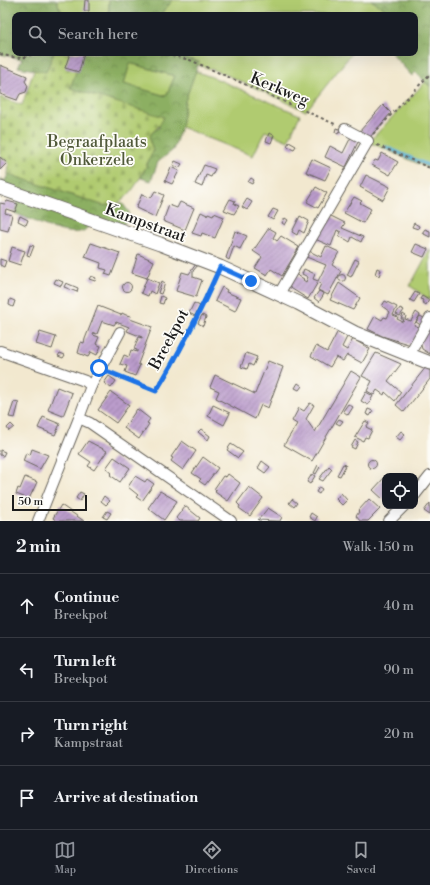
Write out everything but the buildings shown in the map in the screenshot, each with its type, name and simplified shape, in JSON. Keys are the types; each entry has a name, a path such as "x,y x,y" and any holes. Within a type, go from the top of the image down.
{"street":[{"path":"279,294 368,141 345,129"},
{"name":"Kampstraat","path":"0,188 160,244 220,267 279,294 355,332 430,363"},
{"path":"409,355 430,318"},
{"path":"38,521 91,386 99,368 120,332"},
{"path":"0,351 85,381 91,386"},
{"path":"79,418 90,423 232,521"},
{"path":"418,491 430,476"},
{"path":"389,521 401,509"}],"path":[{"path":"0,54 17,58 29,56"},
{"name":"Kerkweg","path":"173,56 190,60 345,129"},
{"path":"430,74 368,141 430,168"},
{"name":"Breekpot","path":"99,368 156,391 174,362 199,314 220,267"}],"green space":[{"path":"0,0 56,0 62,12 12,12 12,56 53,56 46,72 18,67 22,59 0,54 2,25"},
{"path":"56,0 109,0 109,12 62,12"},
{"path":"109,0 173,0 163,12 109,12"},
{"path":"173,0 371,0 385,9 383,12 163,12"},
{"path":"371,0 430,0 430,86 415,72 412,76 394,56 418,56 418,12 383,12 385,9"},
{"name":"Begraafplaats Onkerzele","path":"53,56 82,56 70,88 164,117 161,123 152,132 150,138 153,151 140,178 128,196 120,202 112,205 102,205 8,174 9,163 0,155 0,97 22,105 34,70 46,72"},
{"path":"82,56 178,56 199,62 185,101 181,127 173,150 158,162 151,181 141,178 153,151 150,137 153,132 160,127 70,88","holes":["130,63 175,76 166,96 124,84"]},
{"path":"178,56 350,56 306,111 220,72 198,65 199,62"},
{"path":"130,63 175,76 166,96 124,84"},
{"path":"195,71 300,115 288,141 265,131 253,156 181,127 185,101"},
{"path":"425,82 430,86 430,169 369,142"},
{"path":"8,174 102,205 116,206 122,203 129,212 127,221 121,227 93,218 86,229 76,232 58,230 39,223 14,213 17,201 0,195 0,178 5,181"},
{"path":"430,249 430,300 410,286"}],"waterway":[{"path":"386,147 430,166"}],"route":[{"path":"99,368 156,391 174,362 199,314 220,267 251,281"}]}
